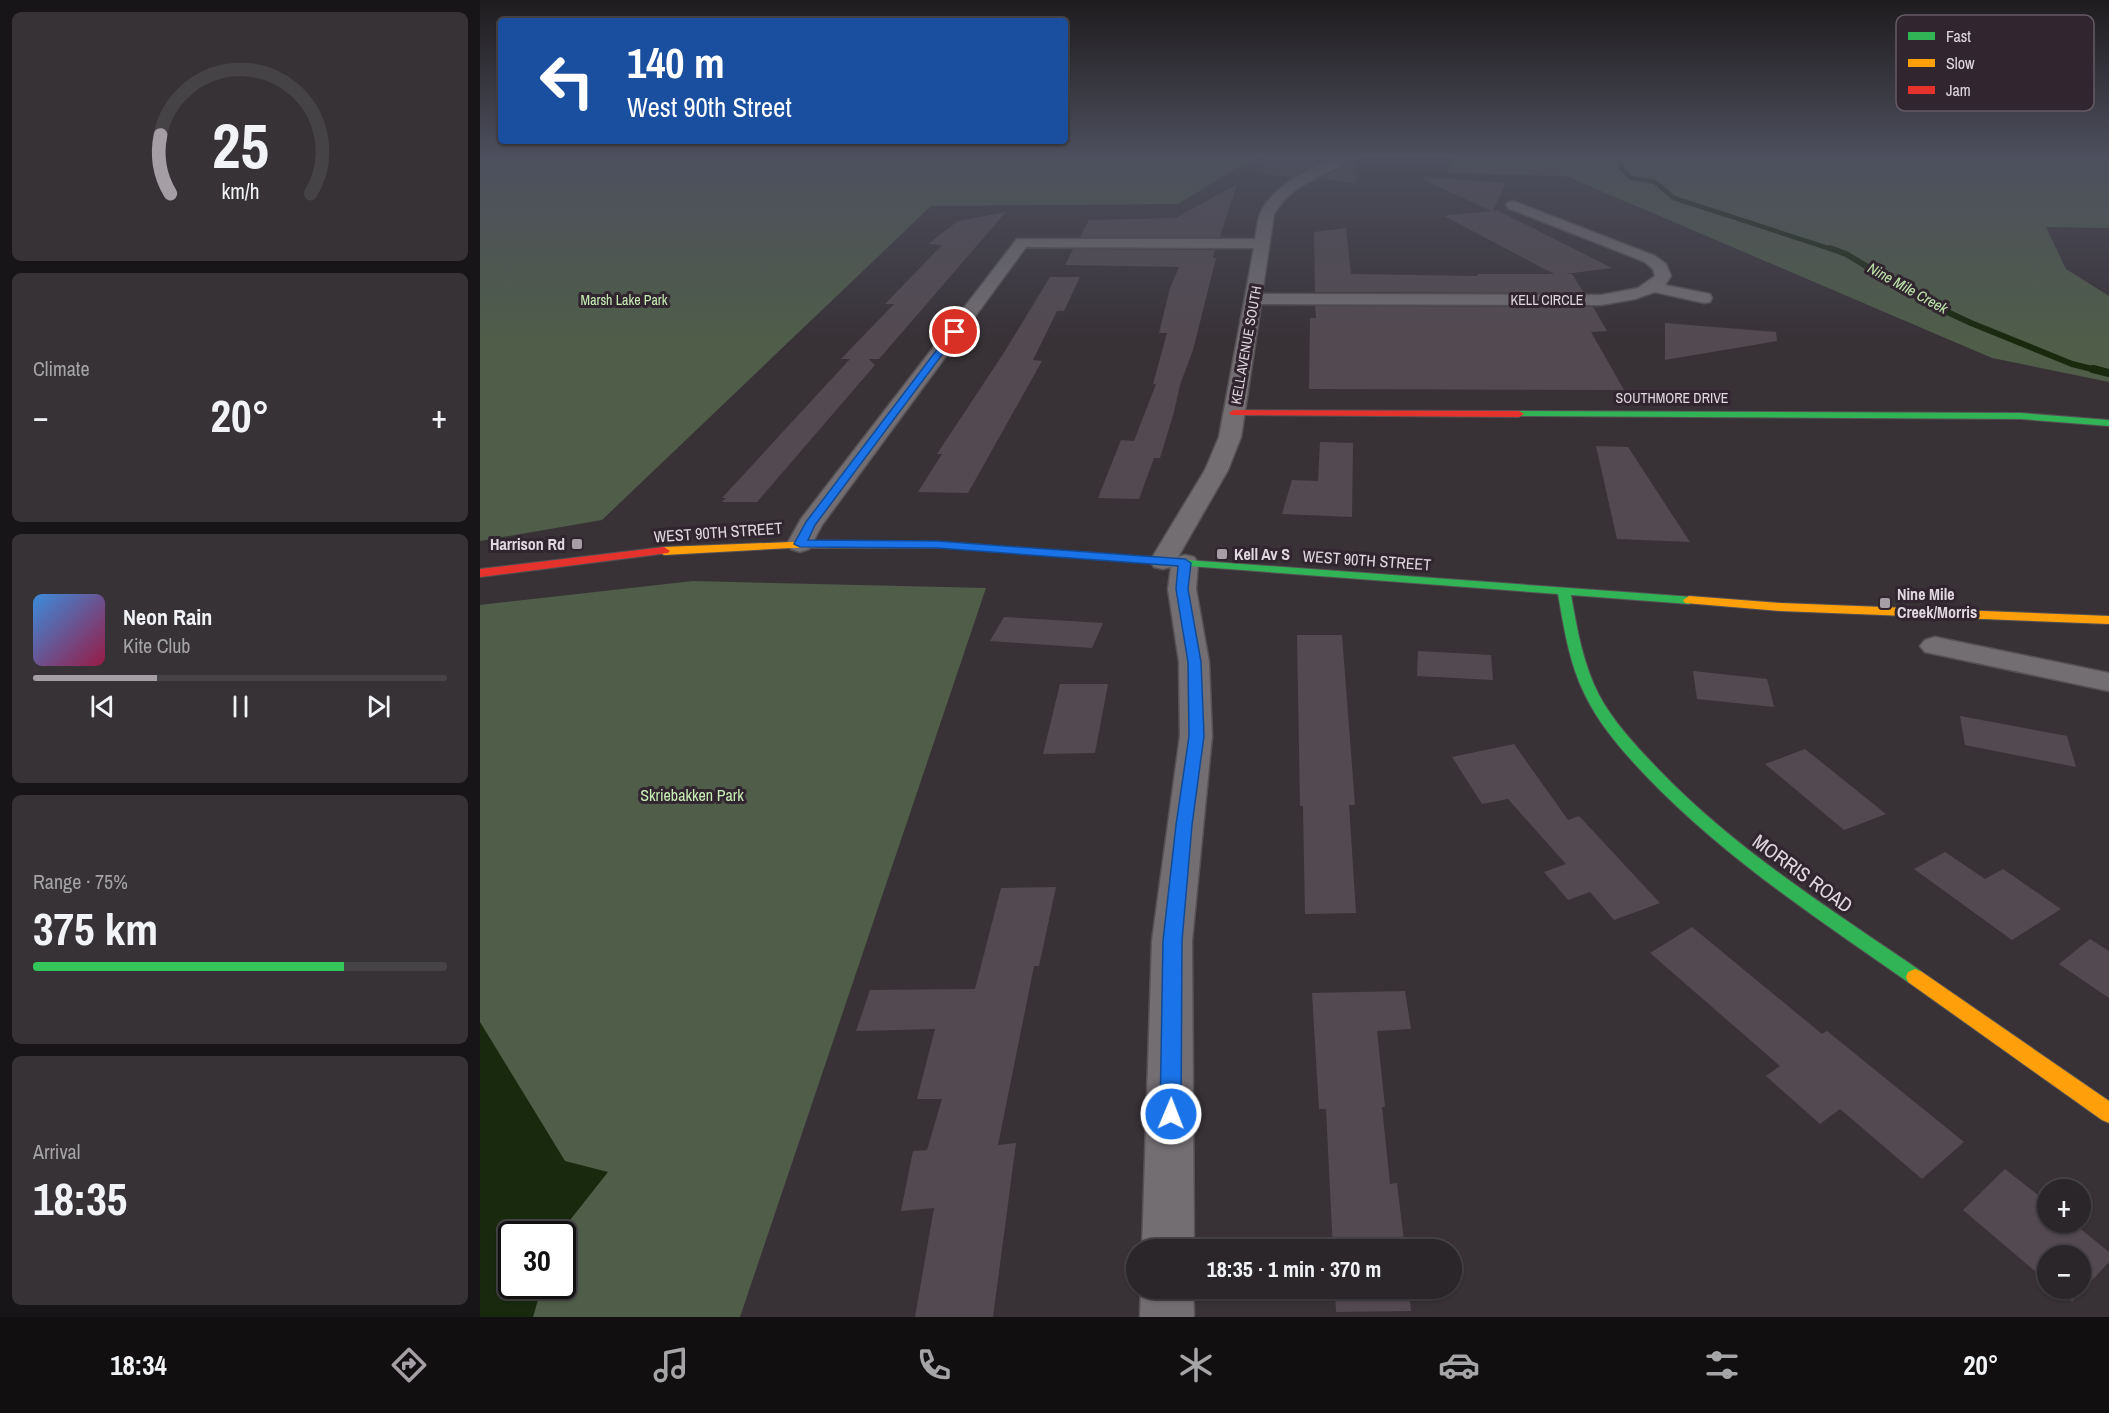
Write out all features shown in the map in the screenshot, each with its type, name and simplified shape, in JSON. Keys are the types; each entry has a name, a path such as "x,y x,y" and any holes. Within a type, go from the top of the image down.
{"street":[{"name":"KELL AVENUE SOUTH","path":"1168,1239 1173,941 1184,825 1196,736 1194,662 1182,589 1174,562 1174,538 1222,463 1230,437 1267,216"},
{"path":"1542,216 1650,259 1660,267 1663,276 1653,287"},
{"path":"800,544 810,524 1022,242 1263,244"},
{"path":"1653,287 1704,298"},
{"name":"KELL CIRCLE","path":"1254,299 1571,301 1626,297 1653,287"},
{"name":"SOUTHMORE DRIVE","path":"1234,412 2021,416 2109,423"},
{"name":"WEST 90TH STREET","path":"480,573 678,550 800,544 937,545 1781,608 2109,620"},
{"name":"MORRIS ROAD","path":"1564,592 1577,663 1601,711 1641,762 1695,817 1770,875 2109,1113"},
{"path":"1935,646 2022,662 2109,682"},
{"path":"1167,1299 1167,1317"}],"green space":[{"name":"Marsh Lake Park","path":"480,216 920,216 602,520 480,541"},
{"path":"1661,216 2109,216 2109,228 2046,227 2066,269 2109,296 2109,382 1992,358"},
{"name":"Skriebakken Park","path":"693,581 986,588 740,1317 480,1317 480,605"}],"shaded area":[{"path":"480,1022 565,1161 608,1172 569,1221 498,1221 498,1299 538,1299 533,1317 480,1317"}],"building":[{"path":"982,216 1002,216 879,359 869,359 875,365 757,502 722,502 726,498 722,498 850,359 841,359 894,304 885,304 942,245 928,244 958,221"},
{"path":"1227,216 1220,237 1080,237 1089,220"},
{"path":"1445,216 1510,216 1612,268 1565,274 1572,274 1584,293 1315,292 1314,232 1346,228 1351,274 1478,276 1477,274 1554,274"},
{"path":"1073,249 1215,250 1213,258 1216,258 1193,350 1180,385 1160,458 1154,458 1139,499 1098,498 1121,440 1134,441 1156,384 1153,384 1167,333 1159,333 1170,288 1179,267 1065,265"},
{"path":"1050,277 1080,277 1064,311 1057,311 1033,360 1042,361 968,493 918,492 942,454 937,454 1005,351"},
{"path":"1315,306 1593,307 1607,331 1591,332 1624,390 1309,389 1310,318 1316,318"},
{"path":"1665,323 1776,332 1777,341 1665,360"},
{"path":"1320,442 1353,443 1352,517 1282,514 1292,480 1318,481"},
{"path":"1596,446 1628,447 1690,542 1617,539"},
{"path":"1004,617 1103,623 1092,648 990,641"},
{"path":"1297,635 1342,635 1355,805 1349,805 1356,913 1305,914 1303,806 1300,806"},
{"path":"1418,651 1491,655 1493,680 1417,676"},
{"path":"1693,671 1767,679 1774,707 1697,699"},
{"path":"1060,684 1108,684 1095,753 1043,754"},
{"path":"1960,716 2067,736 2076,767 1965,745"},
{"path":"1514,744 1568,820 1579,816 1660,903 1614,920 1590,892 1568,900 1544,872 1566,864 1508,799 1482,804 1452,757"},
{"path":"1805,749 1886,814 1844,830 1765,764"},
{"path":"1945,852 1985,879 2003,869 2061,909 2012,940 1914,869"},
{"path":"1056,887 1039,966 1034,966 998,1145 1016,1143 993,1317 915,1317 934,1208 901,1211 913,1151 927,1150 942,1099 917,1099 935,1029 856,1031 870,990 975,989 1001,888"},
{"path":"1692,927 1822,1034 1827,1031 1964,1142 1922,1179 1840,1109 1820,1124 1766,1076 1780,1066 1650,953"},
{"path":"2090,939 2109,951 2109,998 2059,964"},
{"path":"1405,991 1411,1029 1377,1031 1390,1184 1397,1183 1404,1239 1332,1239 1326,1109 1319,1109 1312,993"},
{"path":"2005,1169 2037,1194 2037,1233 2086,1233 2109,1252 2109,1262 2091,1281 2091,1245 2037,1245 2037,1273 1963,1210"},
{"path":"1335,1299 1410,1299 1411,1311 1336,1312"}],"waterway":[{"name":"Nine Mile Creek","path":"1731,216 1834,250"},
{"name":"Nine Mile Creek","path":"1830,248 1846,254 1926,302 1971,323 2072,364 2100,371"},
{"name":"Nine Mile Creek","path":"2093,369 2109,373"}],"traffic: fast":[{"path":"1519,414 2021,416 2109,423"},
{"path":"941,545 1689,600"},
{"path":"1564,592 1574,646 1587,685 1610,723 1643,763 1673,794 1738,851 1915,977"}],"traffic: slow":[{"path":"664,551 791,545 941,545"},
{"path":"1689,600 1781,607 2109,620"},
{"path":"1915,977 2109,1113"}],"traffic: jam":[{"path":"1234,413 1519,414"},
{"path":"480,573 664,551"}],"place":[{"name":"Harrison Rd","path":"577,544"},
{"name":"Kell Av S","path":"1222,554"},
{"name":"Nine Mile Creek/Morris","path":"1885,603"}],"route":[{"path":"955,332 810,524 800,544 937,545 1185,563 1182,589 1194,662 1196,736 1184,825 1173,941 1171,1114"}]}
